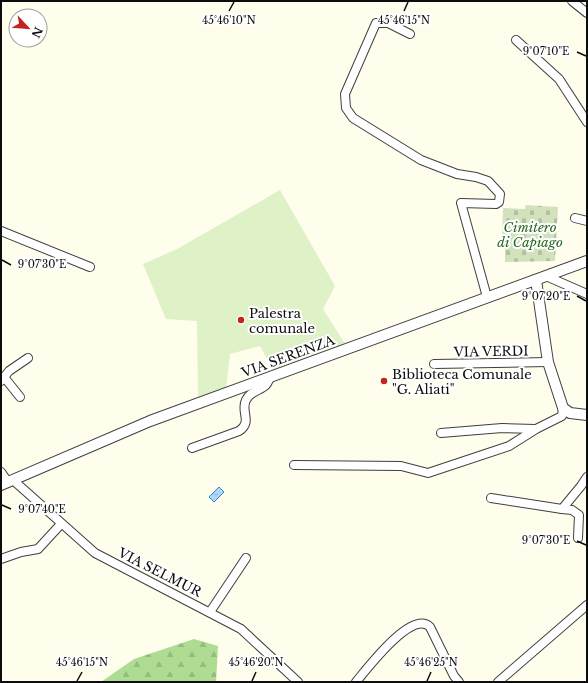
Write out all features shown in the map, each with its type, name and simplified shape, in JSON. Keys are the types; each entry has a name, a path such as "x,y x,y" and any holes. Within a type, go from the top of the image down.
{"street":[{"path":"572,1 587,13"},
{"path":"410,34 388,23 376,23 345,94 346,108 353,118 421,160 456,174 476,177 488,182 500,194 499,202 496,204 461,203 487,297"},
{"path":"516,40 558,79 587,122"},
{"path":"575,218 587,221"},
{"path":"1,231 90,267"},
{"name":"VIA SERENZA","path":"7,483 150,421 587,260"},
{"path":"546,276 587,294"},
{"path":"294,465 401,466 428,473 509,446 536,429 562,416 563,408 548,362 536,280"},
{"path":"20,397 3,379 9,371 28,358"},
{"name":"VIA VERDI","path":"434,364 548,362"},
{"path":"192,448 244,428 246,423 245,401 250,394 266,385 271,376"},
{"path":"563,408 570,413 587,415"},
{"path":"440,433 502,428 536,429"},
{"name":"VIA SELMUR","path":"1,472 7,483 61,524 95,553 241,629 298,682"},
{"path":"562,509 587,477"},
{"path":"491,498 572,510 579,515 578,538"},
{"path":"1,559 21,552 38,549 61,524"},
{"path":"210,612 246,558"},
{"path":"498,682 587,605"},
{"path":"356,682 393,640 401,633 420,623 427,624 430,627 454,676 459,682"}],"green space":[{"path":"280,190 335,286 323,309 347,347 274,372 260,346 230,354 226,389 198,399 197,321 166,319 143,264 177,249"},
{"name":"Cimitero di Capiago","path":"526,205 558,207 555,261 505,262 505,249 502,249 503,208 525,209"},
{"path":"194,639 218,646 216,682 101,682 134,659"}],"water":[{"path":"219,487 224,492 214,502 209,497"}],"place":[{"name":"Palestra comunale","path":"241,320"},
{"name":"Biblioteca Comunale \"G. Aliati\"","path":"384,381"}]}
